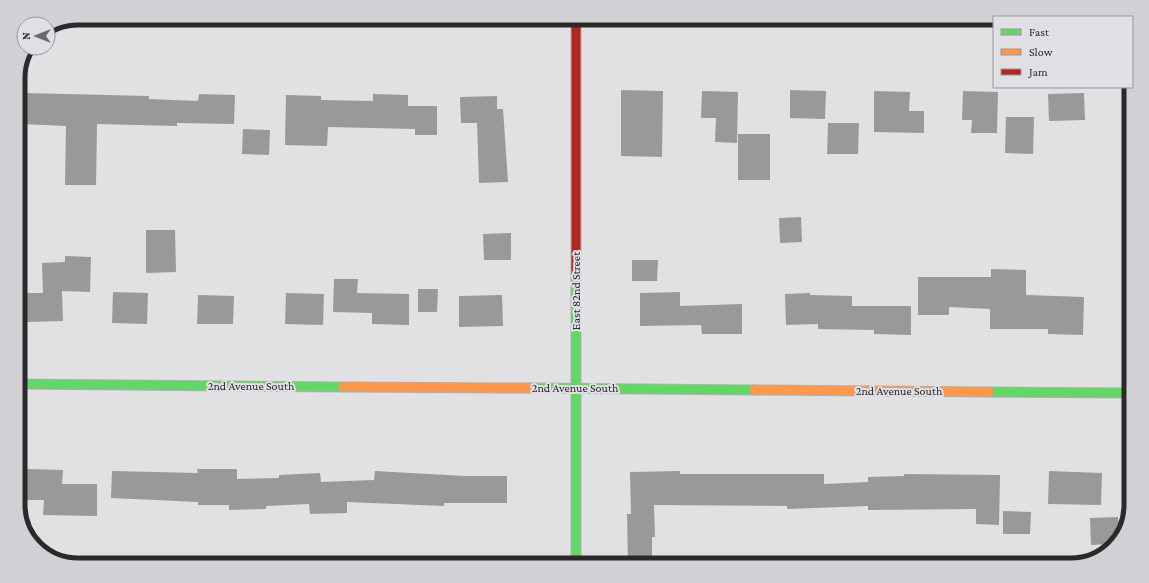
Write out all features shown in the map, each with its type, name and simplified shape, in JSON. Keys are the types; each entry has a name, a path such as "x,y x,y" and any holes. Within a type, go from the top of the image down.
{"street":[{"name":"East 82nd Street","path":"576,25 576,558"},
{"name":"2nd Avenue South","path":"25,384 1124,392"}],"building":[{"path":"621,90 663,91 662,157 621,156"},
{"path":"790,90 826,91 825,119 790,118"},
{"path":"702,91 738,92 737,143 715,142 716,118 701,118"},
{"path":"874,91 910,92 909,111 924,111 924,133 874,132"},
{"path":"963,91 998,92 997,133 971,133 972,120 962,120"},
{"path":"25,93 149,96 149,99 198,101 199,94 235,95 234,124 177,123 177,126 97,124 96,185 65,185 66,126 25,124"},
{"path":"1084,93 1085,120 1049,121 1048,94"},
{"path":"373,94 408,95 408,106 437,106 437,135 415,135 415,129 328,127 327,146 285,145 286,95 321,96 321,100 373,101"},
{"path":"497,96 497,109 503,109 508,182 479,183 477,123 461,123 460,97"},
{"path":"1006,117 1034,117 1033,154 1005,153"},
{"path":"828,123 859,123 858,154 827,154"},
{"path":"243,129 270,130 269,155 242,154"},
{"path":"738,134 770,134 770,180 738,180"},
{"path":"801,217 802,242 780,243 779,218"},
{"path":"146,230 175,230 176,272 146,273"},
{"path":"511,233 511,260 484,260 483,234"},
{"path":"65,256 91,257 90,292 62,291 63,321 27,322 26,293 43,293 42,263 65,262"},
{"path":"632,260 658,260 657,281 632,281"},
{"path":"991,269 1026,270 1026,295 1084,297 1083,335 1048,334 1048,329 990,329 990,309 949,307 949,315 918,315 918,277 991,277"},
{"path":"334,279 358,279 357,293 409,294 409,325 372,324 372,313 333,312"},
{"path":"418,289 438,289 437,312 418,312"},
{"path":"113,292 148,293 147,324 112,323"},
{"path":"680,292 680,306 742,304 742,334 702,334 701,325 640,326 640,293"},
{"path":"286,293 324,294 323,325 285,324"},
{"path":"810,293 810,295 852,296 852,306 911,306 911,335 874,334 874,330 818,329 818,324 786,325 785,294"},
{"path":"198,295 234,296 233,324 197,324"},
{"path":"502,295 503,326 459,327 459,296"},
{"path":"27,469 63,470 62,484 97,484 97,516 43,515 44,500 25,500"},
{"path":"197,469 237,469 237,479 279,478 279,475 320,473 321,482 374,480 375,471 465,476 507,476 507,503 444,503 444,506 347,502 347,513 310,514 309,504 266,506 266,509 229,510 229,505 198,505 198,502 111,498 112,471 198,473"},
{"path":"680,471 680,474 824,474 824,484 868,482 868,477 904,476 904,474 1000,475 999,525 976,524 976,509 868,510 868,506 787,509 787,506 654,505 655,537 652,537 652,558 628,558 627,514 631,514 630,472"},
{"path":"1049,471 1102,473 1101,505 1048,504"},
{"path":"1003,511 1031,512 1030,534 1003,534"},
{"path":"1118,517 1119,529 1107,544 1091,545 1090,518"}],"traffic: fast":[{"path":"576,279 576,558"},
{"path":"25,384 343,387"},
{"path":"530,388 754,390"},
{"path":"989,392 1124,393"}],"traffic: slow":[{"path":"343,387 530,388"},
{"path":"754,390 989,392"}],"traffic: jam":[{"path":"576,25 576,279"}]}
